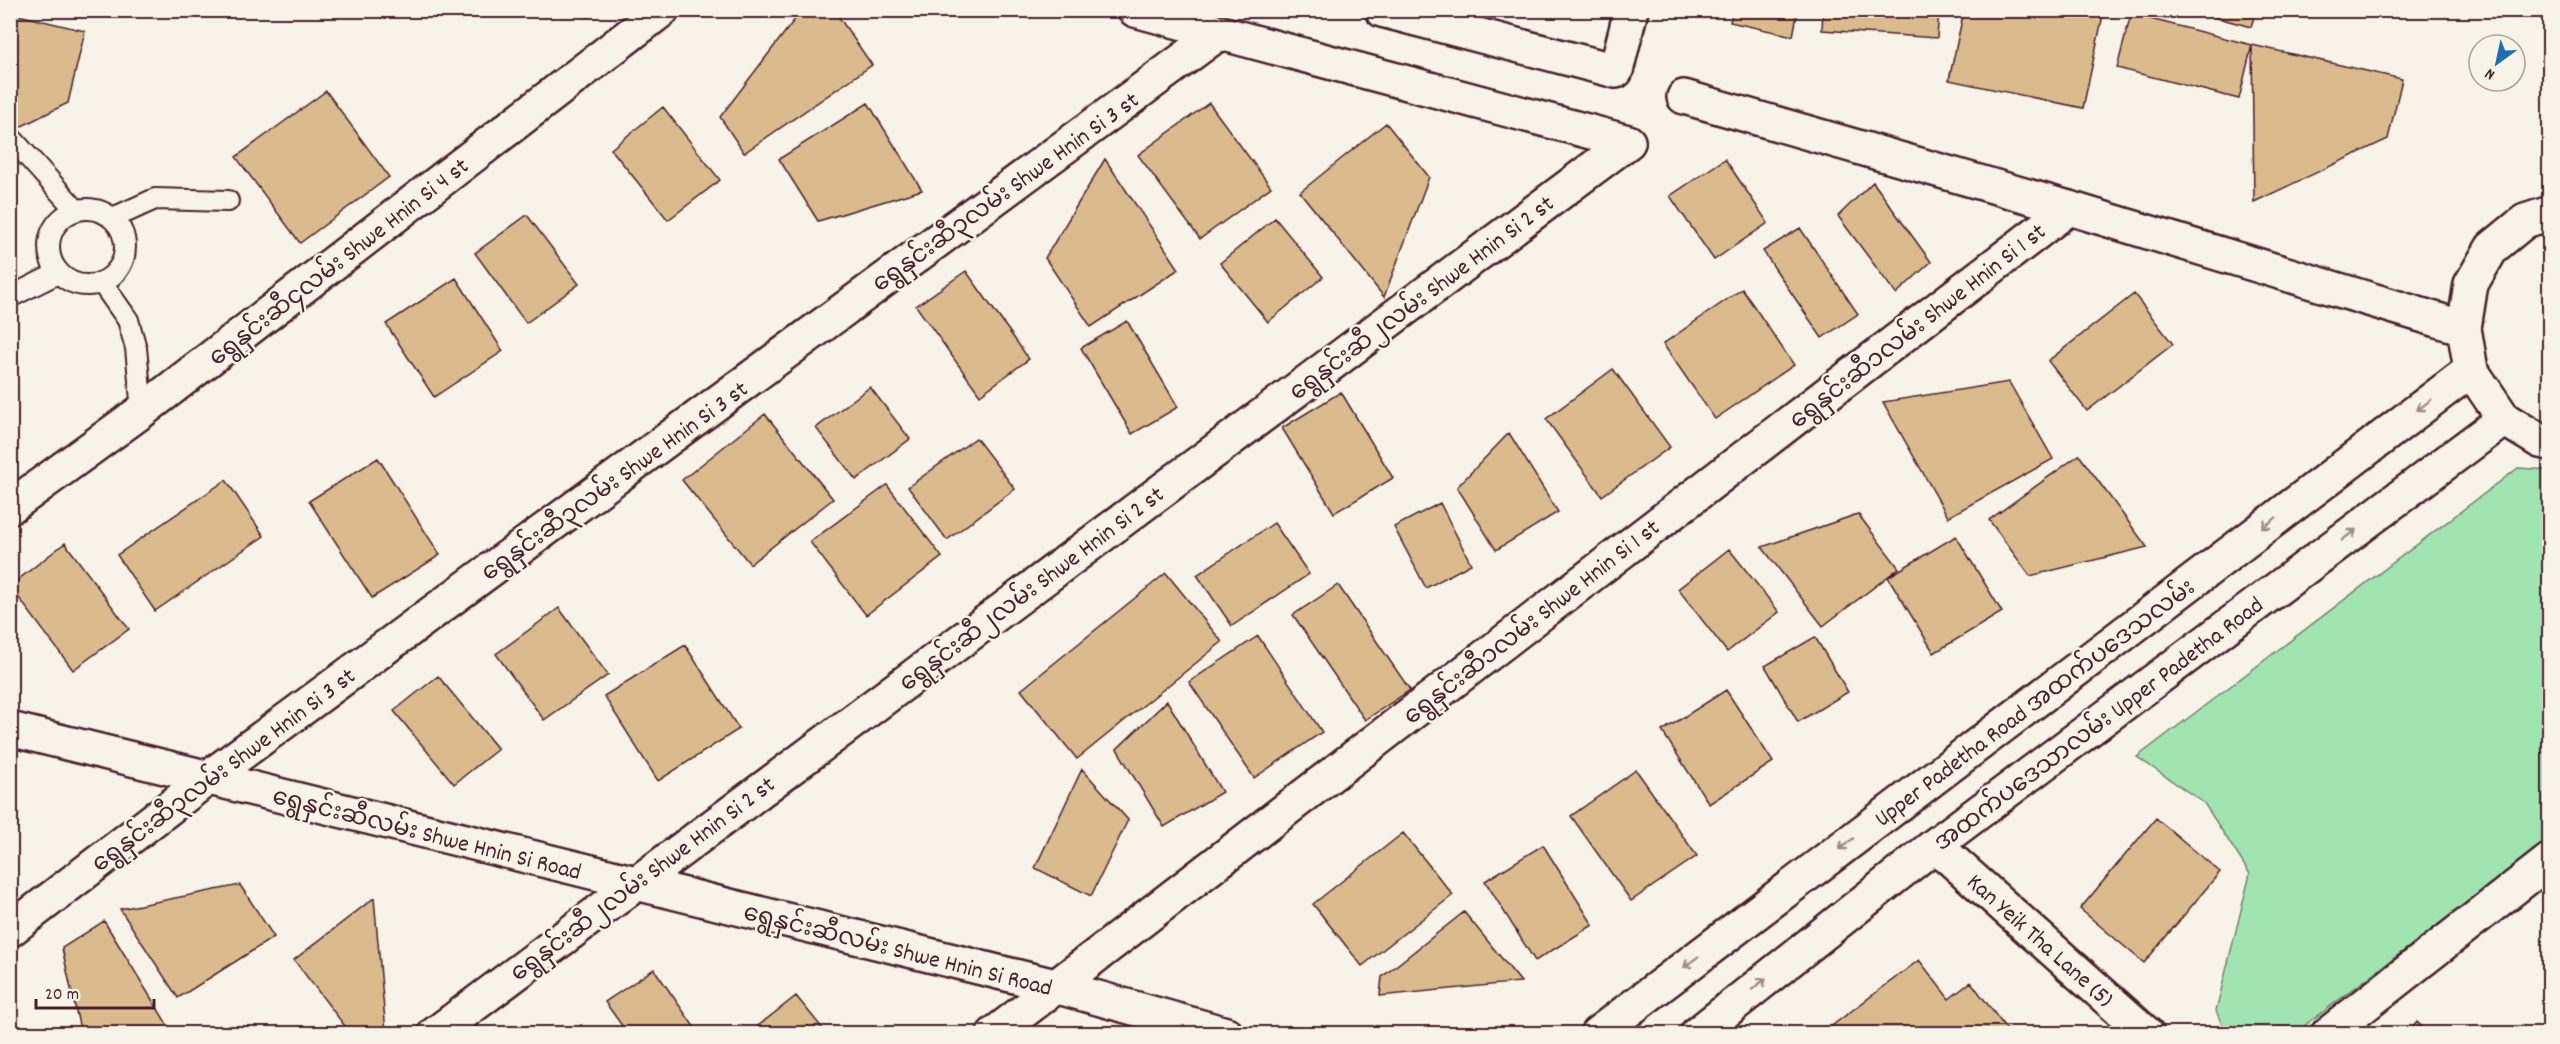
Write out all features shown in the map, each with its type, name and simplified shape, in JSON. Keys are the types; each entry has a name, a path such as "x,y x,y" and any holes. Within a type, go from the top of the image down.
{"street":[{"name":"ရွေနှင်းဆီ၄လမ်း Shwe Hnin Si 4 st","path":"10,507 142,411 662,10"},
{"path":"1135,10 1219,33"},
{"path":"1382,10 1616,71 1631,10"},
{"name":"ရွေနှင်းဆီ၂လမ်း Shwe Hnin Si 2 st","path":"435,1034 1628,142 1219,33"},
{"name":"ရွေနှင်းဆီ၃လမ်း Shwe Hnin Si 3 st","path":"10,930 208,778 1219,33"},
{"path":"1684,98 2069,208 2463,328"},
{"name":"ရွေနှင်းဆီ၁လမ်း Shwe Hnin Si 1 st","path":"993,1034 2069,208"},
{"path":"2550,213 2526,221 2492,248 2471,284 2463,328 2471,370 2504,419 2540,441 2550,443"},
{"name":"Upper Padetha Road အထက်ပဒေသလမ်း","path":"1597,1034 2471,370"},
{"name":"အထက်ပဒေသာလမ်း Upper Padetha Road","path":"1697,1034 1935,845 2504,419"},
{"name":"ရွေနှင်းဆီလမ်း Shwe Hnin Si Road","path":"10,729 1055,986 1226,1034"},
{"name":"Kan Yeik Tha Lane (5)","path":"1935,845 2147,1034"},
{"path":"2328,1034 2550,860"}],"lane":[{"path":"14,141 76,210"},
{"path":"113,218 155,199 228,201"},
{"path":"95,209 113,218 123,234 125,253 117,272 102,283 78,285 58,273 49,256 50,236 59,220 76,210 95,209"},
{"path":"10,297 58,273"},
{"path":"102,283 128,320 136,348 142,411"}],"green space":[{"path":"2518,468 2549,470 2549,841 2295,1033 2226,1033 2216,1011 2250,874 2204,803 2137,757"}],"building":[{"path":"573,10 594,10 588,17"},
{"path":"802,10 834,10 872,65 744,153 720,117"},
{"path":"1733,10 1798,10 1793,36 1730,22"},
{"path":"1823,10 1939,10 1937,38 1822,30"},
{"path":"1964,10 2083,10 2103,15 2083,108 1949,80"},
{"path":"2189,10 2256,10 2251,27"},
{"path":"10,13 85,31 68,103 10,132"},
{"path":"2131,14 2252,45 2239,99 2117,68"},
{"path":"2252,45 2402,79 2388,139 2254,202"},
{"path":"326,91 389,177 300,243 236,157"},
{"path":"868,103 922,190 818,221 779,159"},
{"path":"1209,103 1271,187 1200,239 1138,155"},
{"path":"663,107 720,180 668,220 611,149"},
{"path":"1386,123 1429,177 1384,297 1300,192"},
{"path":"1105,159 1179,269 1091,327 1045,258"},
{"path":"1725,159 1768,223 1714,260 1670,196"},
{"path":"1873,182 1931,262 1896,294 1838,216"},
{"path":"527,215 579,284 526,323 475,253"},
{"path":"1275,218 1323,277 1268,322 1220,263"},
{"path":"1800,228 1858,314 1822,338 1763,251"},
{"path":"966,271 1029,359 980,395 916,306"},
{"path":"456,278 503,351 434,397 386,324"},
{"path":"1742,289 1794,365 1715,419 1663,344"},
{"path":"2134,294 2173,344 2087,411 2048,361"},
{"path":"1127,321 1178,407 1132,434 1081,348"},
{"path":"1613,369 1670,447 1602,496 1546,419"},
{"path":"2009,382 2053,459 1948,517 1883,402"},
{"path":"870,387 910,439 856,480 816,428"},
{"path":"1341,392 1393,478 1334,513 1282,428"},
{"path":"765,414 833,499 750,564 682,480"},
{"path":"1509,433 1558,512 1496,550 1457,487"},
{"path":"976,438 1015,489 947,540 908,487"},
{"path":"2079,455 2147,547 2030,576 1989,520"},
{"path":"378,458 440,555 372,598 309,501"},
{"path":"226,480 264,536 155,611 117,555"},
{"path":"887,485 942,557 866,615 810,542"},
{"path":"1440,503 1471,564 1426,588 1394,527"},
{"path":"1858,514 1899,568 1823,626 1762,547"},
{"path":"1274,523 1309,574 1232,626 1197,575"},
{"path":"1956,536 2002,612 1934,653 1888,577"},
{"path":"65,543 129,629 73,670 10,586"},
{"path":"1729,549 1779,612 1727,652 1678,589"},
{"path":"1166,573 1222,642 1077,759 1021,690"},
{"path":"1338,585 1410,690 1365,720 1293,615"},
{"path":"559,608 608,675 544,720 496,654"},
{"path":"1258,636 1322,732 1254,778 1189,682"},
{"path":"1815,637 1848,692 1798,722 1765,666"},
{"path":"685,645 739,729 658,781 604,696"},
{"path":"438,676 498,749 454,784 394,711"},
{"path":"1726,690 1773,762 1709,804 1662,731"},
{"path":"1167,701 1222,792 1164,827 1117,749"},
{"path":"1082,769 1128,820 1091,896 1035,868"},
{"path":"1636,770 1697,856 1631,901 1571,816"},
{"path":"2156,818 2220,872 2144,963 2080,909"},
{"path":"1403,833 1453,895 1362,966 1313,904"},
{"path":"1543,845 1593,925 1535,961 1485,881"},
{"path":"240,885 274,937 178,998 120,909"},
{"path":"374,898 386,1032 351,1034 294,960"},
{"path":"1464,912 1521,982 1380,996 1382,977"},
{"path":"104,921 170,1029 163,1034 81,1034 62,948"},
{"path":"1919,960 1949,999 1971,982 2010,1034 1828,1034 1825,1031"},
{"path":"654,969 699,1034 628,1034 605,1002"},
{"path":"796,996 827,1034 758,1034 754,1029"},
{"path":"2417,1022 2429,1034 2407,1034"},
{"path":"581,1025 587,1034 568,1034"}]}
